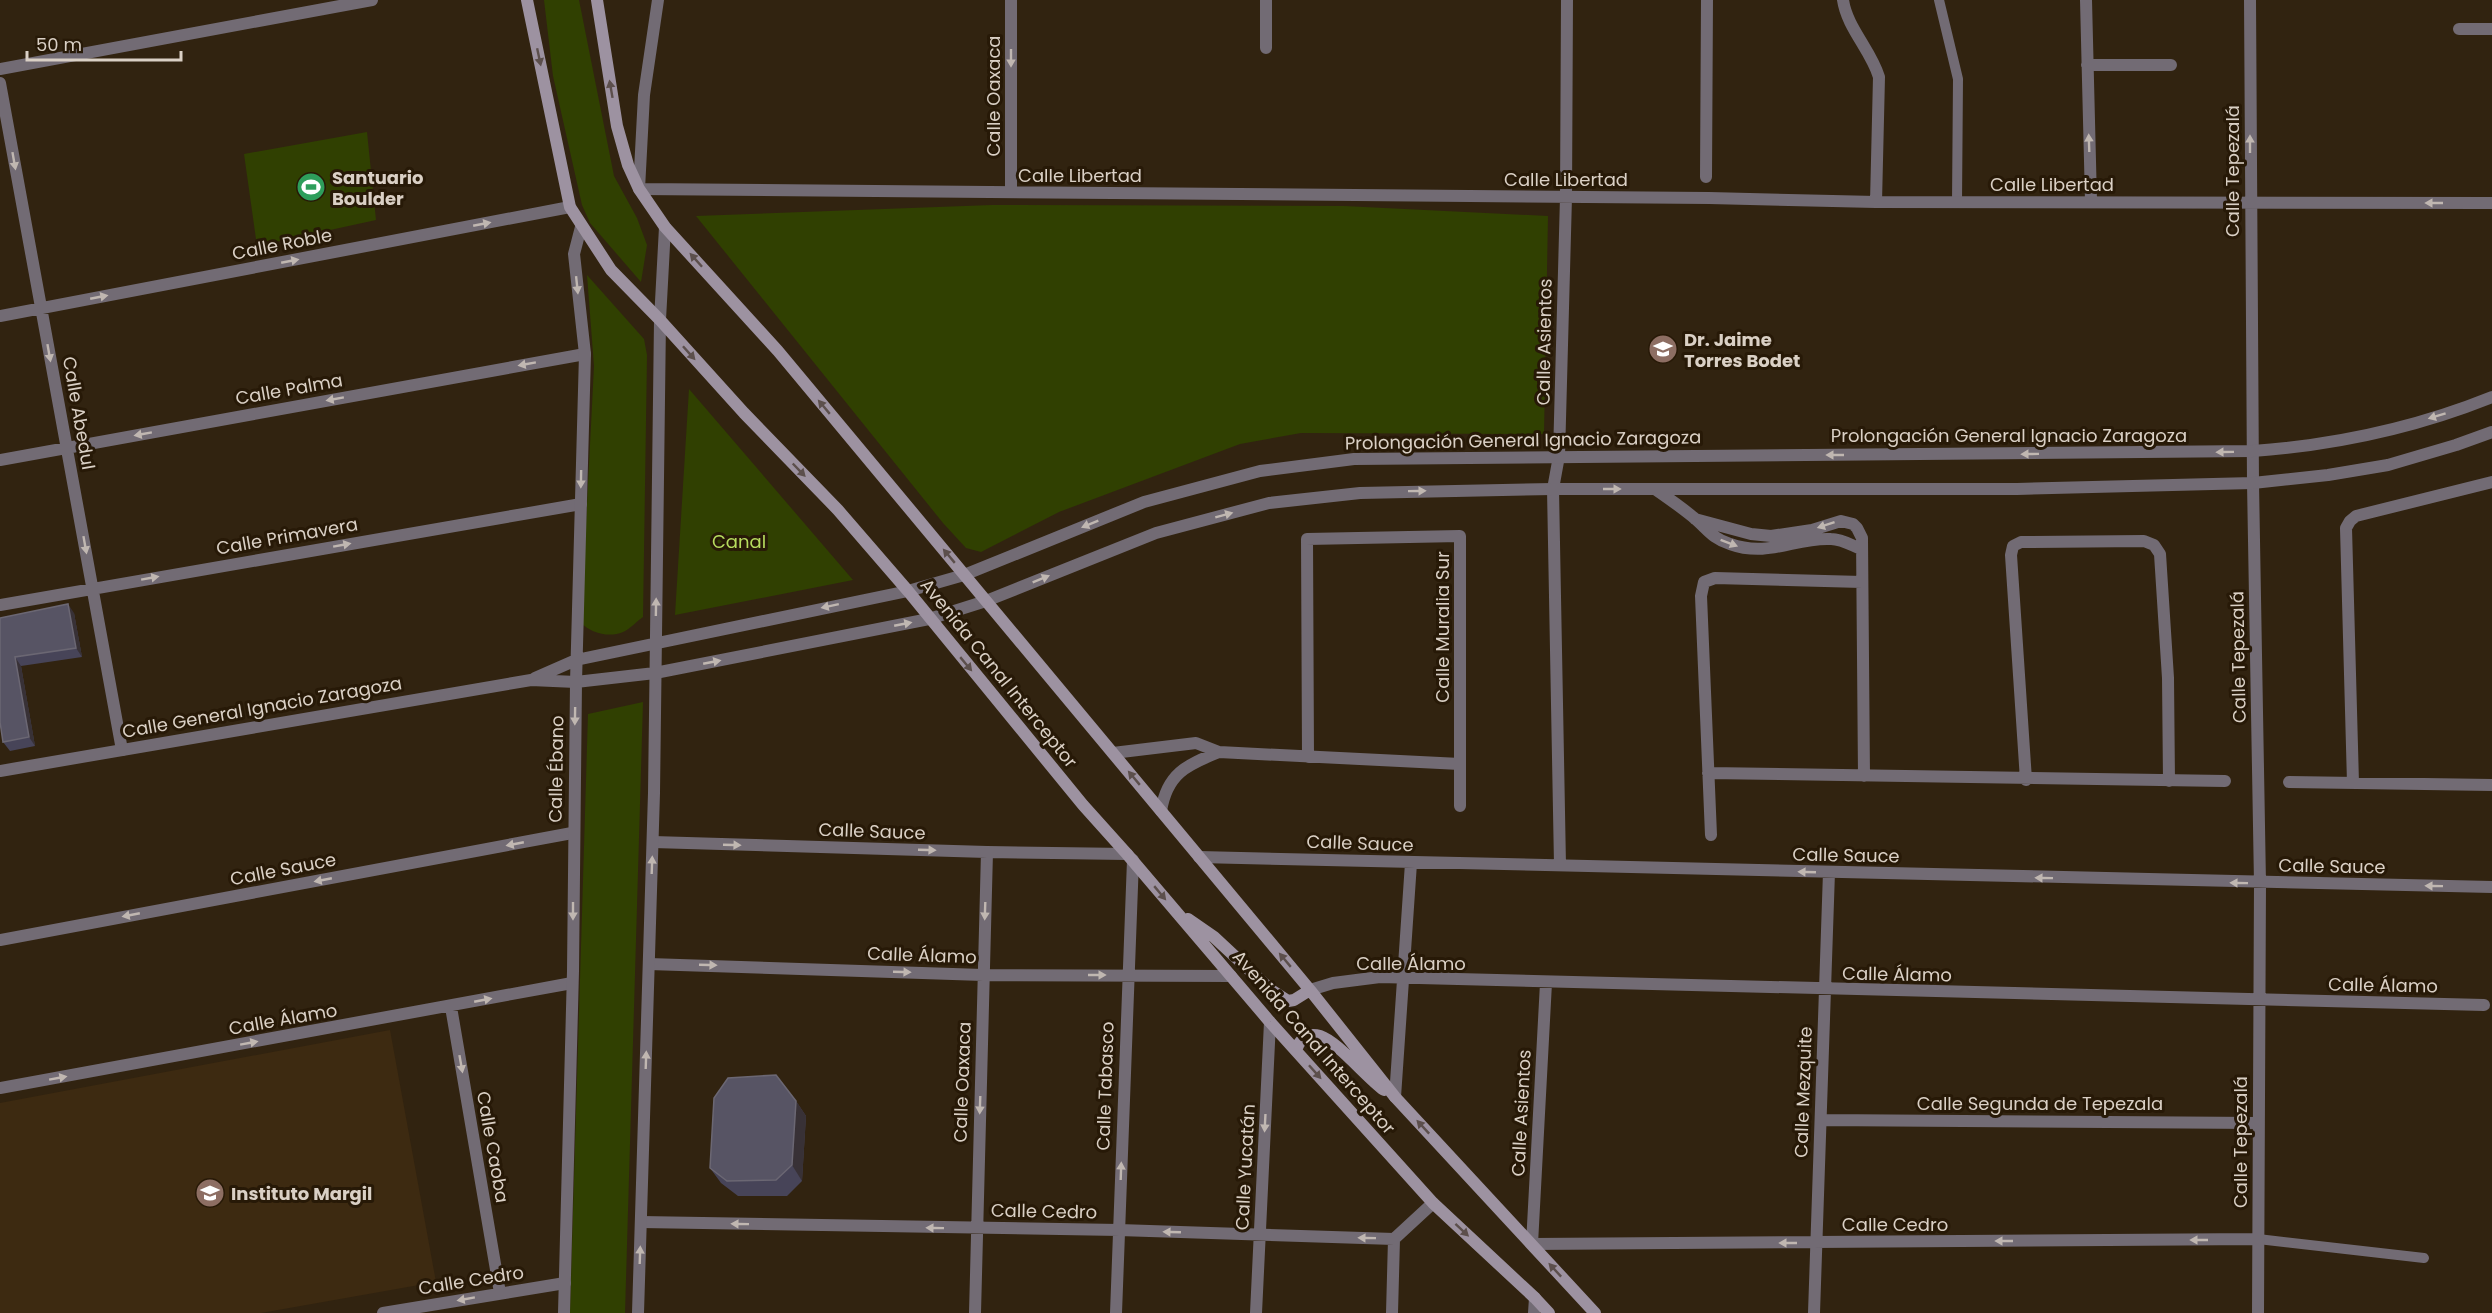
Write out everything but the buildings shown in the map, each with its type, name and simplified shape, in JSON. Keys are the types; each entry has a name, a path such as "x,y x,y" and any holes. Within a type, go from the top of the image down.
{"main road":[{"name":"Avenida Canal Interceptor","path":"527,0 570,207 611,270 838,510 908,591 1083,805 1296,1052 1432,1203 1549,1313"},
{"name":"Avenida Canal Interceptor","path":"597,0 617,126 628,165 639,189 665,227 778,351 1310,990 1395,1097 1595,1313"},
{"path":"1174,910 1214,937 1271,990 1288,1001 1310,990"},
{"path":"1296,1052 1298,1043 1306,1036 1318,1035 1329,1041 1372,1081 1395,1097"}],"street":[{"path":"0,69 372,0"},
{"path":"639,189 644,95 658,0"},
{"name":"Calle Oaxaca","path":"1011,0 1011,192"},
{"path":"1266,0 1266,48"},
{"name":"Calle Asientos","path":"1560,865 1553,489 1559,456 1566,197 1567,0"},
{"path":"1706,177 1707,0"},
{"path":"1843,0 1845,12 1875,65 1879,77 1876,202"},
{"path":"2086,0 2091,201"},
{"name":"Calle Tepezalá","path":"2250,0 2253,483 2260,883 2258,1313"},
{"path":"2459,29 2492,29"},
{"path":"2086,65 2170,65"},
{"name":"Calle Abedul","path":"0,83 122,750"},
{"name":"Calle Libertad","path":"639,189 1876,202 2492,203"},
{"name":"Calle Roble","path":"0,316 570,207"},
{"name":"Calle Ébano","path":"564,1313 572,983 572,834 585,354 574,254 581,227"},
{"path":"638,1313 652,842 660,320 665,227"},
{"name":"Calle Palma","path":"0,460 585,354"},
{"name":"Prolongación General Ignacio Zaragoza","path":"576,660 908,591 964,575 1144,502 1260,471 1354,459 2253,451 2311,447 2379,433 2492,397"},
{"path":"576,682 655,673 929,619 986,601 1156,532 1269,503 1360,493 1553,489 2017,489 2253,483 2328,475 2388,465 2456,446 2492,432"},
{"path":"2353,783 2346,528 2356,516 2492,482"},
{"path":"1655,489 1695,519 1710,535 1746,549 1770,550 1830,539 1847,542 1861,549"},
{"name":"Calle Primavera","path":"0,605 581,504"},
{"path":"1695,519 1752,534 1771,536 1812,530 1841,521 1853,524 1857,528 1862,538 1864,776"},
{"name":"Calle Muralia Sur","path":"1308,757 1307,539 1460,536 1460,806"},
{"path":"2026,780 2011,555 2013,546 2021,542 2144,541 2154,545 2160,554 2168,678 2169,781"},
{"path":"1711,835 1701,596 1704,582 1715,578 1862,582"},
{"name":"Calle General Ignacio Zaragoza","path":"531,680 576,660"},
{"name":"Calle General Ignacio Zaragoza","path":"0,771 531,680 576,682"},
{"path":"1113,753 1196,743 1219,752 1460,764"},
{"path":"1161,811 1169,785 1178,774 1188,765 1219,752"},
{"path":"1708,773 2026,780 2224,781"},
{"path":"2289,782 2492,785"},
{"name":"Calle Sauce","path":"0,940 572,834"},
{"name":"Calle Sauce","path":"652,842 1130,857"},
{"name":"Calle Oaxaca","path":"975,1313 987,852"},
{"name":"Calle Tabasco","path":"1116,1313 1130,857"},
{"name":"Calle Sauce","path":"1199,857 2492,887"},
{"path":"1395,1097 1411,863"},
{"name":"Calle Mezquite","path":"1814,1313 1829,872"},
{"name":"Calle Álamo","path":"649,963 983,975 1231,976"},
{"name":"Calle Álamo","path":"1310,990 1360,978 1403,978 2484,1005"},
{"name":"Calle Álamo","path":"0,1088 572,983"},
{"name":"Calle Asientos","path":"1532,1244 1546,983"},
{"name":"Calle Caoba","path":"451,1006 500,1293"},
{"name":"Calle Yucatán","path":"1256,1313 1270,1022"},
{"name":"Calle Segunda de Tepezala","path":"1821,1120 2258,1123"},
{"path":"1392,1313 1394,1239 1432,1203"},
{"name":"Calle Cedro","path":"641,1222 1119,1230 1394,1239"},
{"name":"Calle Cedro","path":"1532,1244 2258,1239"},
{"name":"Calle Cedro","path":"382,1313 565,1283"},
{"path":"1534,1313 1535,1298"}],"lane":[{"path":"1939,0 1958,79 1957,202"},
{"path":"2258,1239 2424,1258"}],"shaded area":[{"name":"Instituto Margil","path":"390,1030 436,1282 261,1313 0,1313 0,1103"}],"green space":[{"path":"544,0 579,0 614,176 637,218 647,245 641,282 590,223 582,205 553,76"},
{"name":"Santuario Boulder","path":"367,132 376,220 257,246 244,154"},
{"path":"992,205 1344,206 1548,216 1544,434 1301,433 1240,444 1059,512 981,552 966,548 943,523 696,216"},
{"path":"587,275 644,339 647,355 643,617 626,631 612,635 595,632 581,623 594,366"},
{"name":"Canal","path":"689,389 853,580 675,615"},
{"path":"643,702 625,1313 570,1313 588,714"}],"place":[{"name":"Santuario Boulder","path":"311,187"},
{"name":"Dr. Jaime Torres Bodet","path":"1663,349"},
{"name":"Instituto Margil","path":"210,1193"}]}
